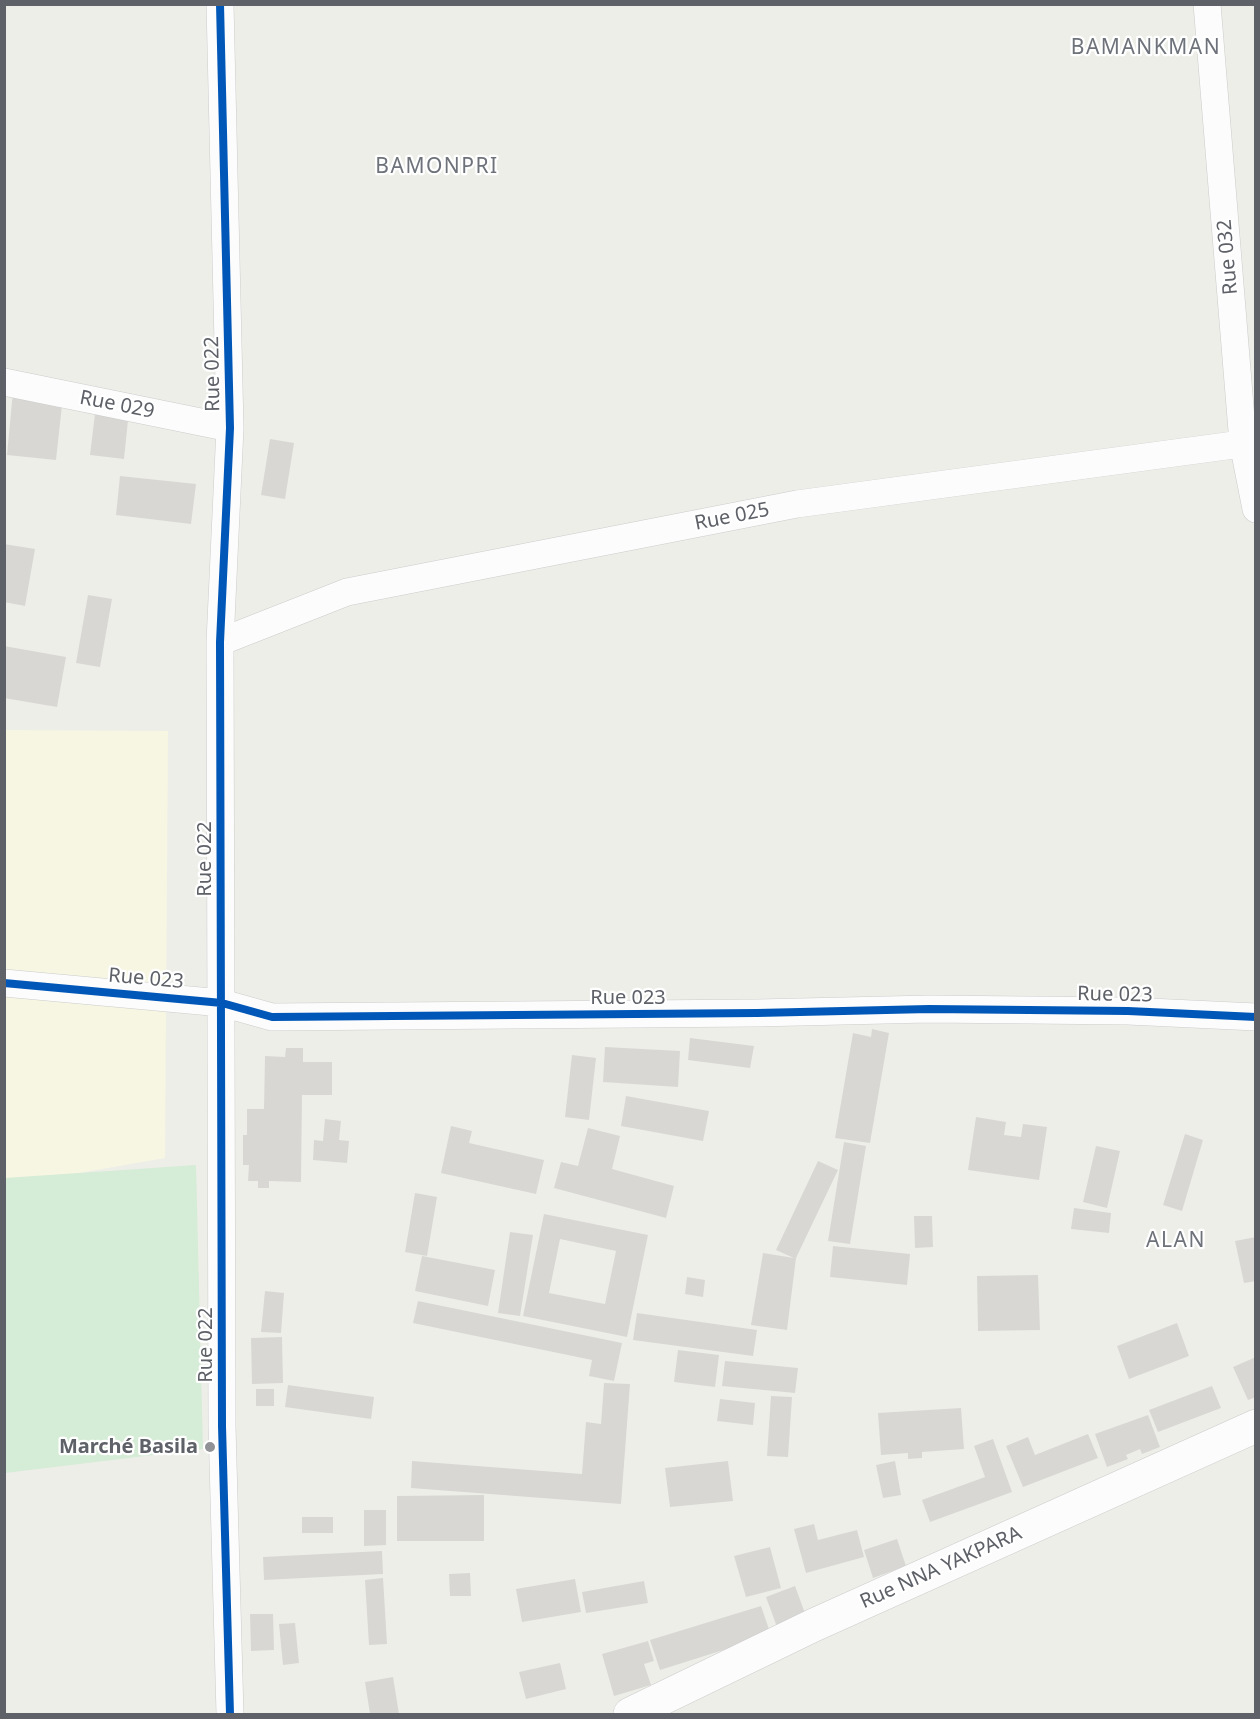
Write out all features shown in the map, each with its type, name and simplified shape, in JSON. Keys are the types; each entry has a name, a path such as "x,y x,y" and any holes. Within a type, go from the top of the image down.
{"street":[{"name":"Rue 022","path":"220,4 230,428 220,642 222,1426 230,1714"},
{"name":"Rue 032","path":"1207,4 1256,509"},
{"name":"Rue 029","path":"4,382 230,428"},
{"name":"Rue 025","path":"220,642 347,592 798,504 1249,442"},
{"name":"Rue 023","path":"4,983 222,1003 272,1017 757,1013 929,1009 1128,1011 1256,1017"},
{"name":"Rue NNA YAKPARA","path":"630,1714 814,1625 1256,1426"}],"shaded area":[{"path":"5,730 168,731 165,1158 5,1186"},
{"path":"196,1165 203,1449 5,1473 5,1178"}],"building":[{"path":"13,391 63,396 56,460 7,455"},
{"path":"97,397 130,401 124,459 90,455"},
{"path":"270,439 294,443 285,499 261,495"},
{"path":"120,476 196,484 191,524 116,515"},
{"path":"4,544 35,549 25,606 4,602"},
{"path":"88,595 112,599 100,667 76,663"},
{"path":"4,646 66,657 57,707 4,698"},
{"path":"872,1029 889,1033 870,1143 835,1138 853,1033 871,1037"},
{"path":"690,1038 754,1046 750,1068 688,1060"},
{"path":"605,1047 680,1051 678,1087 603,1082"},
{"path":"286,1048 303,1048 303,1062 332,1062 332,1095 302,1095 301,1182 269,1181 269,1188 258,1188 258,1181 248,1181 249,1165 243,1165 243,1135 247,1135 247,1109 264,1109 265,1056 285,1057"},
{"path":"572,1055 596,1058 589,1120 565,1117"},
{"path":"626,1096 709,1111 703,1141 621,1126"},
{"path":"976,1117 1006,1122 1004,1135 1021,1137 1023,1124 1047,1127 1039,1180 968,1170"},
{"path":"325,1119 341,1121 339,1140 349,1141 347,1163 313,1160 314,1140 323,1141"},
{"path":"451,1126 472,1131 469,1143 544,1160 536,1194 441,1173"},
{"path":"588,1128 620,1136 612,1169 674,1186 666,1218 554,1188 561,1162 578,1166"},
{"path":"1185,1134 1203,1140 1182,1211 1163,1205"},
{"path":"844,1142 866,1146 850,1244 828,1241"},
{"path":"1096,1146 1120,1151 1107,1208 1083,1202"},
{"path":"818,1161 838,1170 796,1258 787,1330 751,1325 763,1253 794,1258 776,1250"},
{"path":"415,1193 437,1197 427,1256 405,1252"},
{"path":"1074,1208 1111,1213 1109,1233 1071,1229"},
{"path":"544,1214 648,1235 627,1337 523,1316","holes":["560,1239 616,1251 605,1304 549,1293"]},
{"path":"914,1216 932,1216 933,1247 915,1248"},
{"path":"510,1232 533,1235 520,1316 498,1313"},
{"path":"1256,1237 1256,1281 1244,1283 1235,1241"},
{"path":"833,1246 910,1254 907,1285 830,1277"},
{"path":"422,1256 495,1270 488,1306 415,1291"},
{"path":"1038,1275 1040,1330 978,1331 977,1276"},
{"path":"687,1277 705,1280 703,1297 685,1294"},
{"path":"265,1291 284,1293 281,1333 261,1332"},
{"path":"418,1301 622,1343 614,1381 589,1376 592,1360 413,1323"},
{"path":"637,1313 757,1330 753,1356 633,1340"},
{"path":"1177,1323 1189,1356 1129,1379 1117,1346"},
{"path":"282,1337 283,1383 252,1384 251,1338"},
{"path":"678,1350 719,1355 715,1387 674,1382"},
{"path":"1256,1357 1256,1397 1248,1400 1233,1367"},
{"path":"725,1361 798,1368 795,1393 722,1386"},
{"path":"604,1383 630,1384 621,1504 411,1488 412,1461 582,1474 586,1422 601,1424"},
{"path":"288,1385 374,1397 371,1419 285,1407"},
{"path":"1212,1386 1221,1408 1158,1432 1149,1410"},
{"path":"256,1389 274,1389 274,1406 256,1406"},
{"path":"771,1396 792,1397 788,1457 767,1456"},
{"path":"720,1399 755,1403 753,1425 717,1421"},
{"path":"961,1408 964,1449 922,1452 922,1458 908,1459 908,1453 881,1455 878,1413"},
{"path":"1148,1415 1160,1447 1142,1454 1140,1449 1126,1455 1128,1459 1107,1467 1095,1434"},
{"path":"1088,1434 1098,1458 1023,1487 1006,1446 1028,1437 1035,1455"},
{"path":"993,1439 1012,1492 930,1522 922,1500 985,1477 974,1446"},
{"path":"728,1461 733,1501 670,1507 665,1468"},
{"path":"895,1461 901,1495 883,1498 876,1465"},
{"path":"484,1495 484,1541 397,1541 397,1496"},
{"path":"364,1510 386,1510 386,1545 364,1546"},
{"path":"302,1517 333,1517 333,1533 302,1533"},
{"path":"814,1524 818,1540 857,1530 864,1557 806,1573 794,1529"},
{"path":"897,1539 906,1566 873,1578 864,1550"},
{"path":"770,1547 781,1588 746,1597 734,1556"},
{"path":"382,1551 383,1574 264,1580 263,1557"},
{"path":"470,1573 471,1596 450,1596 449,1574"},
{"path":"383,1578 387,1644 369,1645 365,1580"},
{"path":"575,1579 581,1612 522,1622 516,1589"},
{"path":"644,1581 648,1603 586,1613 582,1592"},
{"path":"795,1586 806,1616 777,1627 766,1597"},
{"path":"761,1606 771,1635 660,1670 650,1640"},
{"path":"250,1614 273,1614 274,1650 251,1651"},
{"path":"295,1623 299,1663 283,1665 279,1624"},
{"path":"648,1641 654,1661 644,1664 651,1685 614,1696 602,1654"},
{"path":"560,1663 566,1689 526,1699 519,1672"},
{"path":"393,1677 399,1714 370,1714 365,1682"}],"cycle path":[{"path":"220,4 230,428 220,642 222,1426 230,1714"},
{"path":"4,983 222,1003 272,1017 757,1013 929,1009 1128,1011 1256,1017"}],"place":[{"name":"Marché Basila","path":"210,1447"}],"district":[{"name":"BAMANKMAN","path":"1146,48"},
{"name":"BAMONPRI","path":"437,167"},
{"name":"ALAN","path":"1176,1241"}]}
